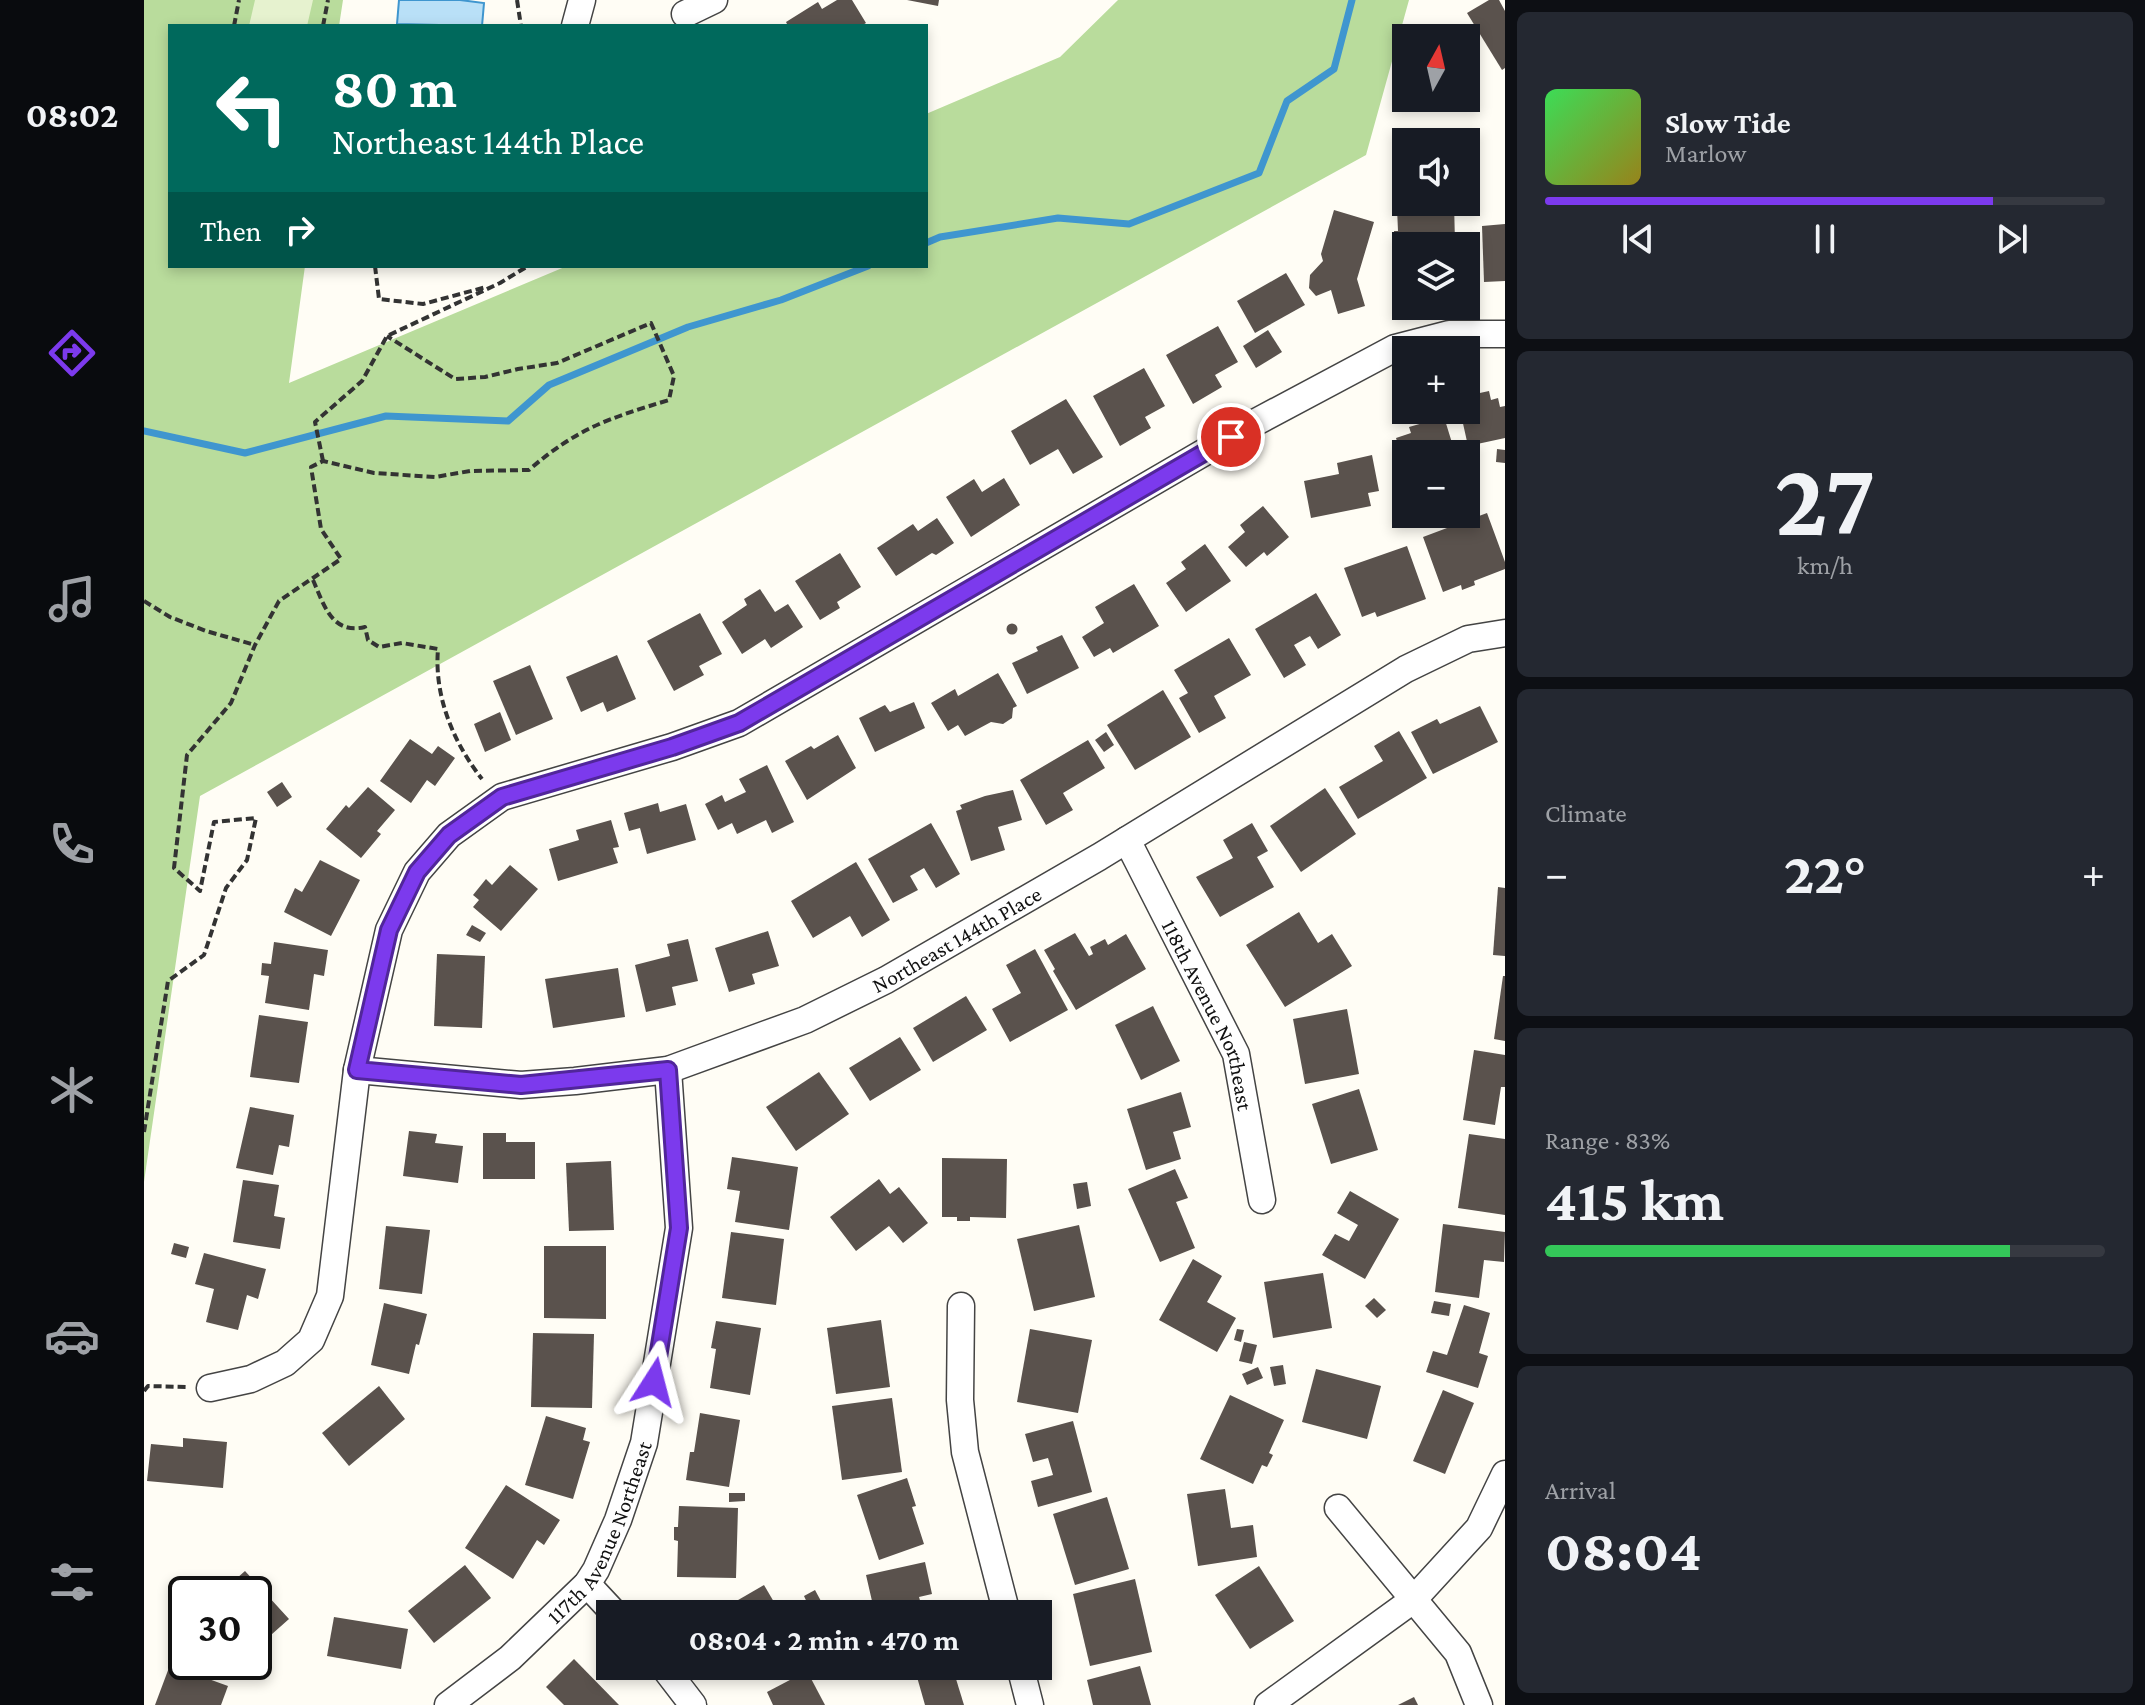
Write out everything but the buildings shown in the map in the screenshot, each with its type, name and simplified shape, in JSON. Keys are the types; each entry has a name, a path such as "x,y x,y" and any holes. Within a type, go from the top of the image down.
{"street":[{"path":"576,24 582,0"},
{"path":"682,13 714,0"},
{"path":"210,1388 251,1379 285,1363 311,1340 330,1296 357,1070 389,930 417,872 449,835 502,797 672,747 739,723 1258,421 1395,348 1449,334 1505,334"},
{"name":"Northeast 144th Place","path":"357,1070 521,1085 668,1070 805,1020 886,980 1127,840 1406,669 1468,639 1505,633"},
{"name":"118th Avenue Northeast","path":"1127,840 1236,1054 1262,1200"},
{"name":"117th Avenue Northeast","path":"448,1705 510,1658 587,1584 618,1520 644,1443 679,1228 668,1070"},
{"path":"961,1306 960,1400 965,1452 1003,1600"},
{"path":"1268,1705 1413,1600 1479,1528 1505,1474"},
{"path":"1338,1508 1458,1653 1479,1705"},
{"path":"587,1584 602,1600"},
{"path":"674,1680 693,1705"},
{"path":"1024,1680 1030,1705"}],"path":[{"path":"234,24 239,0"},
{"path":"323,24 328,0"},
{"path":"517,0 521,24"},
{"path":"375,268 379,299 423,304 500,283"},
{"path":"323,461 315,422 362,381 387,336 500,283 525,268"},
{"path":"144,1132 168,981 204,955 226,888 247,860 256,818 214,822 200,891 174,868 187,755 231,703 255,645 279,601 341,559 321,529 311,467 323,461 374,473 435,477 470,471 529,470 557,446 604,420 669,400 674,376 651,323 557,363 485,377 455,379 387,336"},
{"path":"313,580 327,613 337,625 355,629 365,627 368,640 379,647 402,643 438,649 436,672 443,709 470,764 489,787"},
{"path":"144,601 170,617 255,645"},
{"path":"145,1386 210,1388"}],"green space":[{"path":"144,0 343,0 339,24 168,24 168,268 305,268 289,383 562,268 928,268 928,113 1060,57 1118,0 1409,0 1402,24 1392,24 1392,61 1366,155 200,796 144,1182"},
{"path":"255,0 313,0 307,24 249,24"}],"water":[{"path":"399,0 484,3 482,24 397,24"}],"waterway":[{"path":"928,242 940,237 1058,218 1129,224 1259,173 1287,101 1334,69 1352,0"},
{"path":"144,431 245,453 386,416 508,421 549,385 688,327 781,300 863,268"}],"route":[{"path":"654,1382 679,1228 668,1070 521,1085 357,1070 389,930 417,872 449,835 502,797 672,747 739,723 1231,437"}]}
